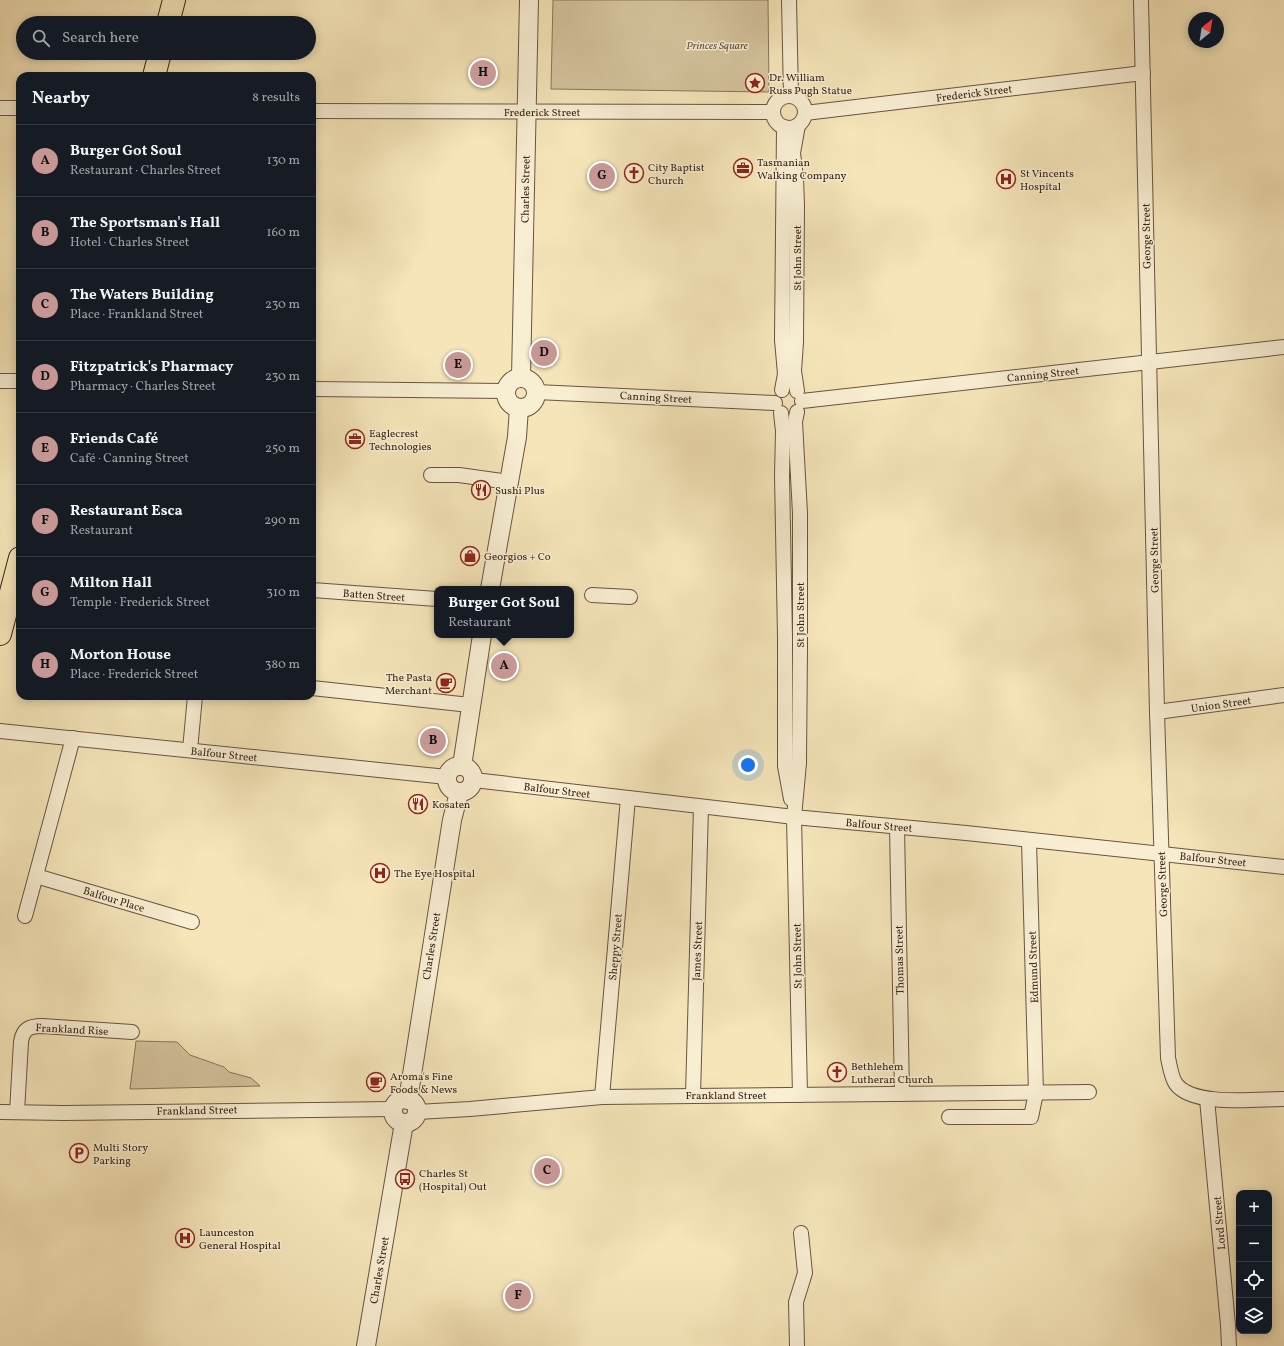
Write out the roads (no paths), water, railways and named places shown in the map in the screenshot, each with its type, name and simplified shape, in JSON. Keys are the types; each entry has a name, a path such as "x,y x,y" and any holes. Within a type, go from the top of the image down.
{"highway":[{"path":"170,16 174,0"},
{"path":"155,72 158,60"},
{"path":"0,634 16,573"}],"street":[{"name":"Charles Street","path":"521,378 529,0"},
{"path":"789,0 791,96"},
{"name":"George Street","path":"1141,0 1157,712 1167,1045 1170,1067 1176,1084 1191,1095 1207,1099"},
{"name":"Frederick Street","path":"795,122 1143,73"},
{"path":"786,96 796,98 803,104 795,122 776,121 773,112 776,102 786,96"},
{"path":"0,108 16,108"},
{"name":"Frederick Street","path":"316,111 773,112"},
{"name":"St John Street","path":"782,390 789,329 790,206 796,173 792,153 795,122"},
{"name":"St John Street","path":"789,329 799,401 795,422 800,580 799,763 794,817 800,1095"},
{"name":"Canning Street","path":"799,401 1284,347"},
{"path":"521,378 533,384 536,392 531,404 519,408 510,405 507,401 505,392 506,387 512,380 521,378"},
{"path":"0,381 16,382"},
{"path":"790,388 799,401 789,415 778,408 777,395 782,390 790,388"},
{"path":"316,389 505,392"},
{"name":"Canning Street","path":"536,392 778,408"},
{"path":"491,586 517,437 519,408"},
{"name":"St John Street","path":"778,408 783,431 785,766 794,817"},
{"path":"782,455 797,455"},
{"path":"431,475 459,475 508,482"},
{"path":"784,580 800,580"},
{"name":"Batten Street","path":"316,590 434,599"},
{"path":"592,595 630,597"},
{"path":"462,766 470,705 481,638"},
{"path":"785,638 800,639"},
{"path":"316,688 470,705"},
{"name":"Union Street","path":"1157,712 1284,696"},
{"path":"190,750 195,700"},
{"name":"Balfour Street","path":"0,731 447,776"},
{"path":"25,916 73,738"},
{"path":"462,766 470,769 474,780 467,791 459,793 449,787 447,776 454,767 462,766"},
{"name":"Balfour Street","path":"474,780 700,807 1284,868"},
{"name":"Charles Street","path":"366,1346 406,1111 452,820 459,793"},
{"name":"Sheppy Street","path":"602,1097 628,798"},
{"name":"James Street","path":"692,1095 700,807"},
{"name":"Thomas Street","path":"897,827 902,1094"},
{"name":"Edmund Street","path":"1029,841 1036,1093"},
{"name":"Balfour Place","path":"36,876 192,922"},
{"name":"Frankland Rise","path":"17,1112 21,1042 22,1034 27,1028 42,1026 132,1032"},
{"name":"Frankland Street","path":"0,1112 406,1111 470,1109 602,1097 1089,1092"},
{"path":"949,1117 1031,1117 1036,1093"},
{"path":"1207,1099 1284,1100"},
{"name":"Lord Street","path":"1207,1099 1229,1346"},
{"path":"797,1346 796,1302 805,1273 801,1233"}],"place":[{"name":"Morton House","path":"483,73"},
{"name":"Dr. William Russ Pugh Statue","path":"755,83"},
{"name":"Tasmanian Walking Company","path":"743,168"},
{"name":"City Baptist Church","path":"634,173"},
{"name":"Milton Hall","path":"602,176"},
{"name":"St Vincents Hospital","path":"1006,179"},
{"name":"Fitzpatrick's Pharmacy","path":"544,353"},
{"name":"Friends Café","path":"458,365"},
{"name":"Eaglecrest Technologies","path":"355,439"},
{"name":"Sushi Plus","path":"481,490"},
{"name":"Georgios + Co","path":"470,556"},
{"name":"Burger Got Soul","path":"504,666"},
{"name":"The Pasta Merchant","path":"446,683"},
{"name":"The Sportsman's Hall","path":"433,741"},
{"name":"Kosaten","path":"418,804"},
{"name":"The Eye Hospital","path":"380,873"},
{"name":"Bethlehem Lutheran Church","path":"837,1072"},
{"name":"Aroma's Fine Foods & News","path":"376,1082"},
{"name":"Multi Story Parking","path":"79,1153"},
{"name":"The Waters Building","path":"547,1171"},
{"name":"Charles St (Hospital) Out","path":"405,1179"},
{"name":"Launceston General Hospital","path":"185,1238"},
{"name":"Restaurant Esca","path":"518,1296"}],"park label":[{"name":"Princes Square","path":"717,45"}]}
